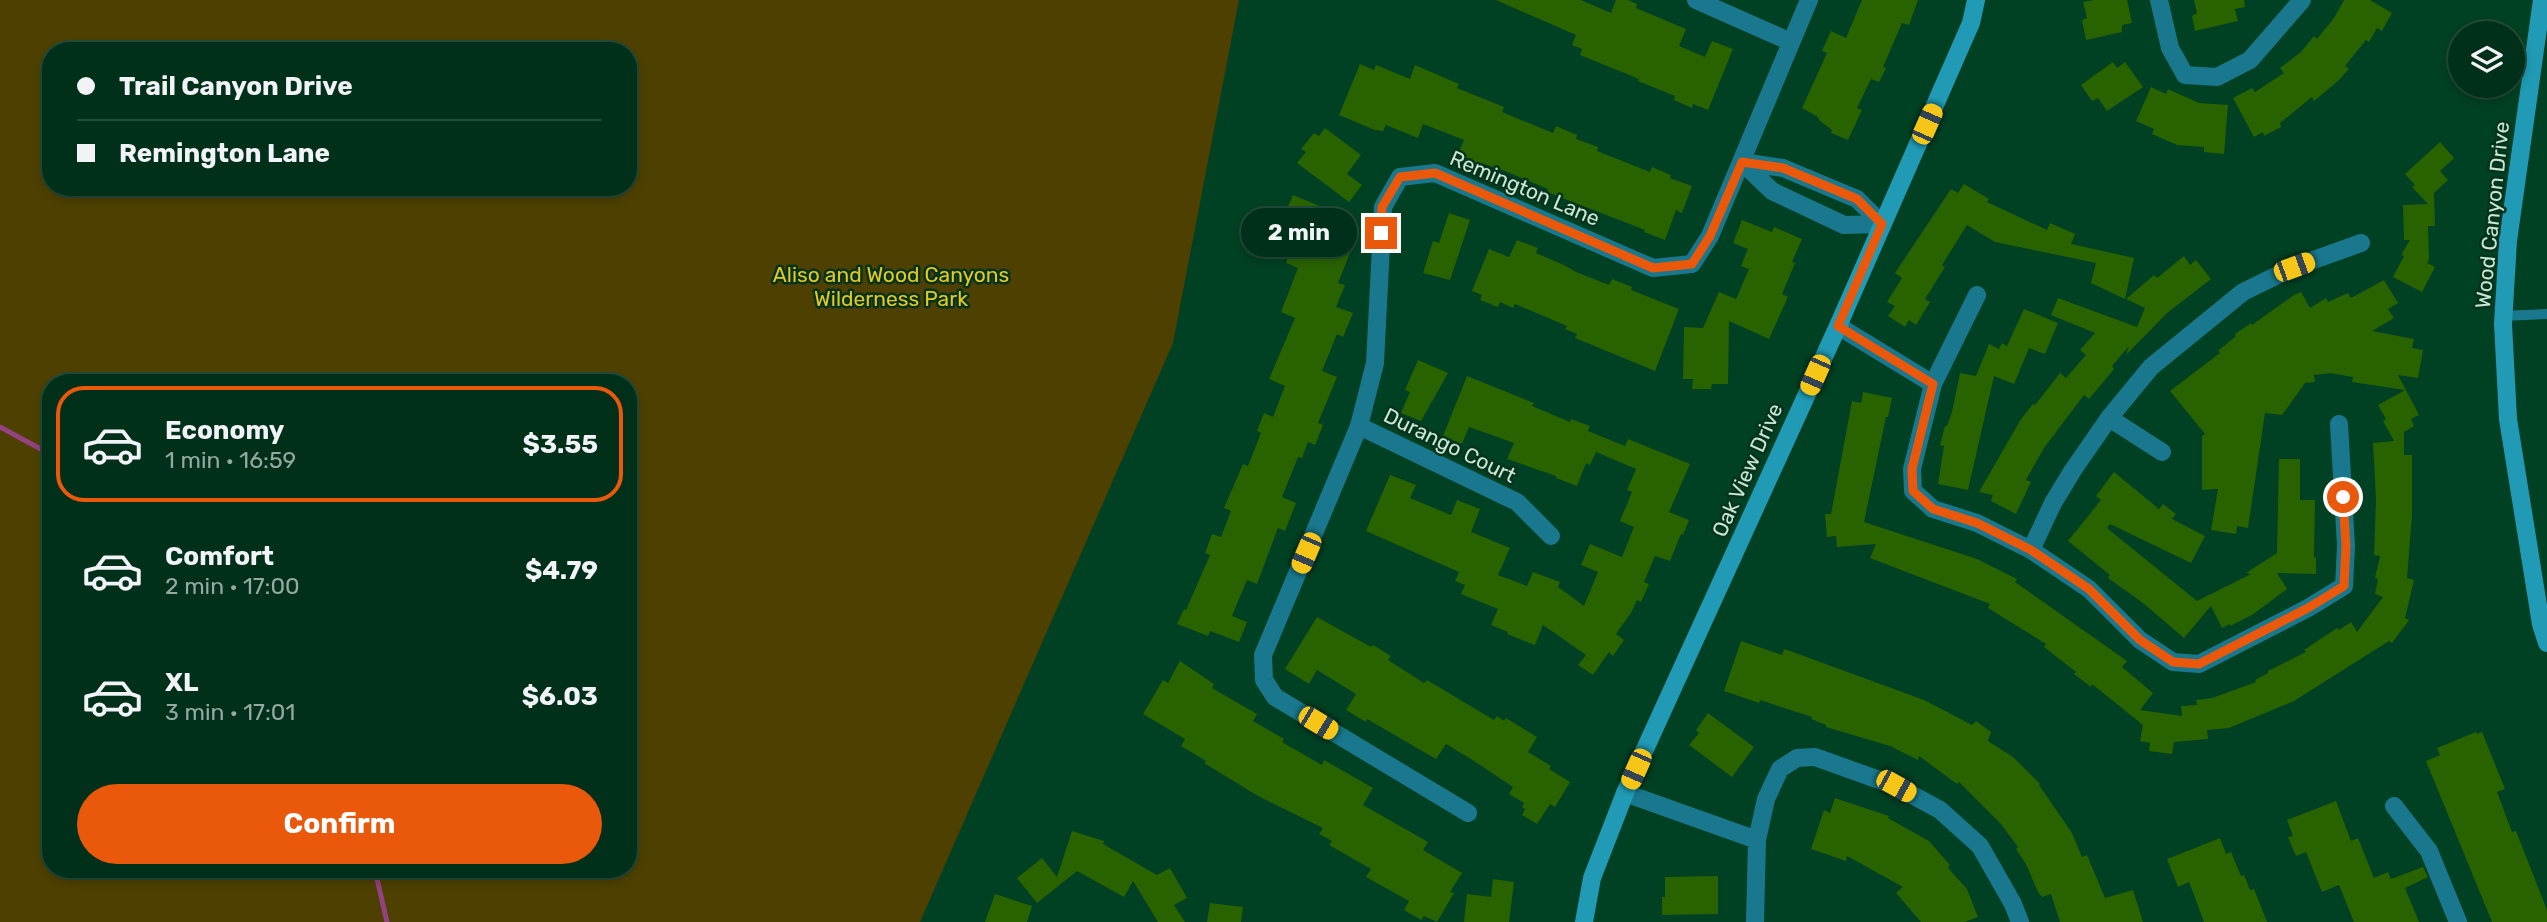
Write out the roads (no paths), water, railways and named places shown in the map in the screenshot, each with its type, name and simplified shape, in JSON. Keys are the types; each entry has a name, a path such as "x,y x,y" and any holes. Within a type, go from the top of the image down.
{"street":[{"path":"1696,0 1791,42"},
{"name":"Remington Lane","path":"1468,813 1275,697 1264,680 1263,655 1359,426 1375,363 1382,207 1400,177 1435,173 1653,268 1692,264 1710,236 1809,0"},
{"name":"Oak View Drive","path":"1584,922 1592,877 1625,793 1838,326 1971,23 1976,0"},
{"path":"2159,0 2170,48 2185,75 2217,77 2250,60 2302,0"},
{"name":"Wood Canyon Drive","path":"2542,0 2508,241 2503,316 2508,419 2541,624 2547,643"},
{"path":"1742,162 1783,168 1857,199 1882,224"},
{"path":"1742,162 1772,191 1844,225 1882,224"},
{"path":"1795,202 1805,177"},
{"path":"2031,550 2060,492 2109,418 2151,367 2243,292 2294,267 2361,243"},
{"path":"1977,295 1933,384 1912,469 1913,491 1933,509 1977,523 2031,550 2089,589 2140,640 2173,662 2199,664 2308,608 2344,586 2346,546 2339,424"},
{"path":"1838,326 1933,384"},
{"path":"2109,418 2162,452"},
{"name":"Durango Court","path":"1359,426 1517,502 1551,536"},
{"path":"1755,922 1757,840 1766,799 1780,769 1797,758 1815,757 1896,786 1940,810 1980,846 2020,922"},
{"path":"1625,793 1757,840"},
{"path":"2394,806 2429,851 2458,922"}],"lane":[{"path":"2503,316 2547,314"}],"waterway":[{"path":"0,427 42,450"},
{"path":"377,878 387,922"}],"park label":[{"name":"Aliso and Wood Canyons Wilderness Park","path":"891,286"}]}
